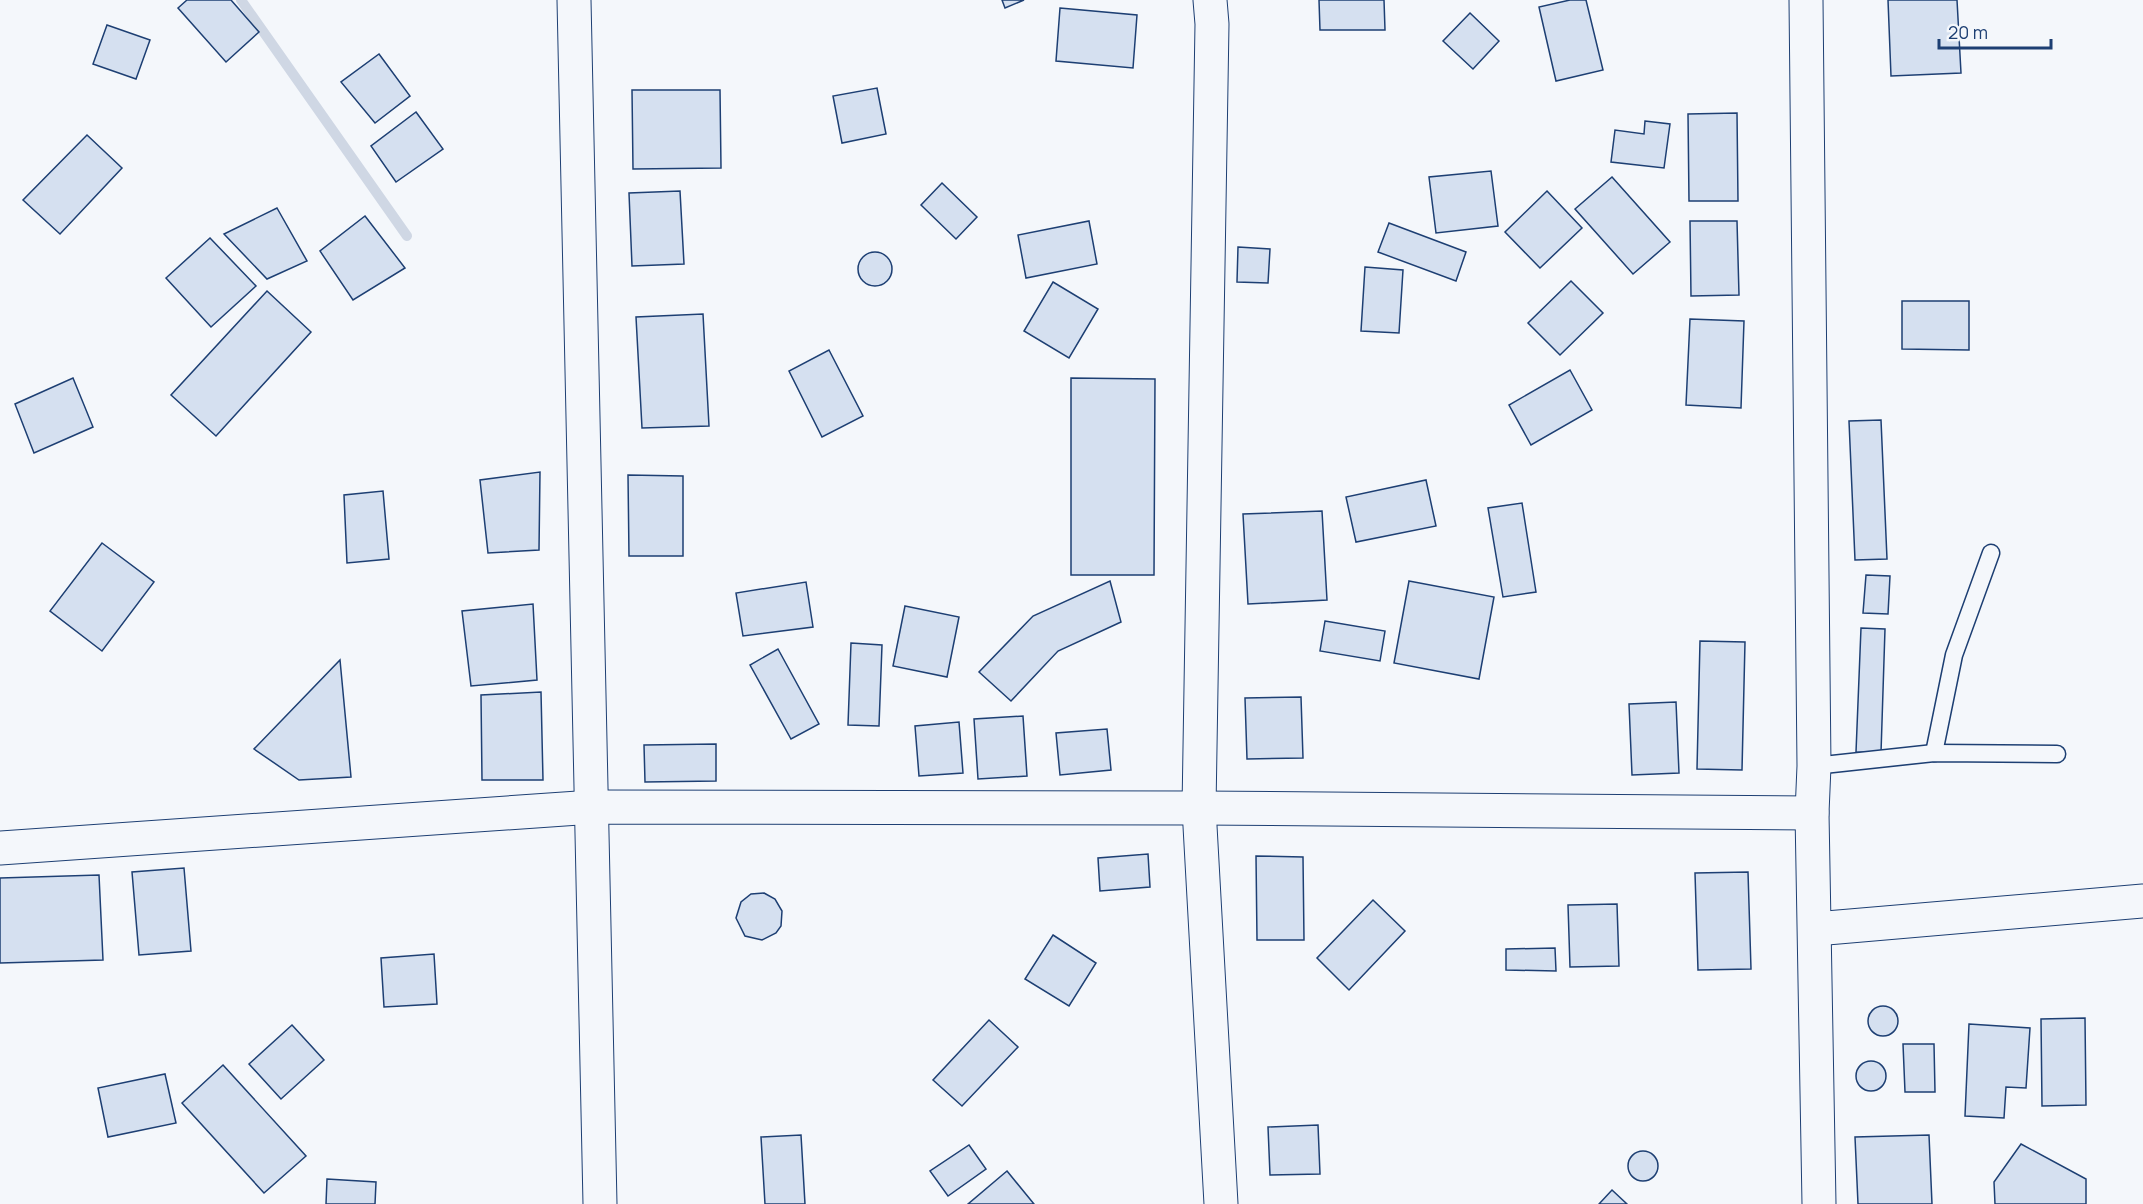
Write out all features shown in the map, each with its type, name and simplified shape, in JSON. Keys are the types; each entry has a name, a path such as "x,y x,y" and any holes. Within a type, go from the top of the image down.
{"main road":[{"path":"574,0 600,1204"},
{"path":"1210,0 1212,47 1199,808 1221,1204"},
{"path":"1806,0 1814,766 1812,813 1819,1204"},
{"path":"0,848 593,807 1199,808 1812,813"},
{"path":"1815,928 2143,901"}],"lane":[{"path":"1934,753 1954,655 1990,553"},
{"path":"1814,766 1934,753 2057,754"}],"building":[{"path":"187,0 231,0 259,32 226,62 178,8"},
{"path":"1002,0 1024,0 1005,8"},
{"path":"1319,0 1384,0 1385,30 1320,30"},
{"path":"1570,0 1586,0 1603,70 1556,81 1539,7"},
{"path":"1888,0 1957,0 1961,73 1891,76"},
{"path":"1060,8 1137,15 1133,68 1056,61"},
{"path":"1470,13 1499,41 1473,69 1443,41"},
{"path":"107,25 150,40 136,79 93,64"},
{"path":"379,54 410,96 375,123 341,82"},
{"path":"877,88 886,134 842,143 833,96"},
{"path":"632,90 720,90 721,168 633,169"},
{"path":"416,112 443,149 396,182 371,146"},
{"path":"1737,113 1738,201 1689,201 1688,114"},
{"path":"1645,121 1670,124 1664,168 1611,162 1615,130 1644,134"},
{"path":"87,135 122,168 60,234 23,200"},
{"path":"1491,171 1498,226 1436,233 1429,177"},
{"path":"1612,177 1670,242 1633,274 1575,209"},
{"path":"942,183 977,217 956,239 921,205"},
{"path":"680,191 684,264 632,266 629,193"},
{"path":"1547,191 1582,228 1540,268 1505,232"},
{"path":"277,208 307,261 267,279 224,234"},
{"path":"365,216 405,268 353,300 320,251"},
{"path":"1089,221 1097,264 1026,278 1018,235"},
{"path":"1690,221 1737,221 1739,295 1691,296"},
{"path":"1389,223 1466,252 1456,281 1378,252"},
{"path":"210,238 256,286 211,327 166,278"},
{"path":"1238,247 1270,249 1268,283 1237,282"},
{"path":"875,252 887,257 892,269 887,281 875,286 863,281 858,269 863,257"},
{"path":"1365,267 1403,270 1399,333 1361,331"},
{"path":"1571,281 1603,313 1560,355 1528,323"},
{"path":"1053,282 1098,309 1069,358 1024,331"},
{"path":"267,291 311,332 216,436 171,395"},
{"path":"1902,301 1969,301 1969,350 1902,349"},
{"path":"703,314 709,426 642,428 636,317"},
{"path":"1690,319 1744,321 1741,408 1686,405"},
{"path":"829,350 863,416 822,437 789,371"},
{"path":"1570,370 1592,410 1531,445 1509,405"},
{"path":"73,378 93,427 34,453 15,404"},
{"path":"1071,378 1155,379 1154,575 1071,575"},
{"path":"1881,420 1887,559 1855,560 1849,421"},
{"path":"540,472 539,550 488,553 480,480"},
{"path":"628,475 683,476 683,556 629,556"},
{"path":"1426,480 1436,526 1356,542 1346,497"},
{"path":"383,491 389,559 347,563 344,495"},
{"path":"1522,503 1536,592 1503,597 1488,508"},
{"path":"1322,511 1327,600 1248,604 1243,514"},
{"path":"102,543 154,582 102,651 50,611"},
{"path":"1866,575 1890,576 1888,614 1863,613"},
{"path":"1110,581 1121,622 1058,651 1011,701 979,672 1033,616"},
{"path":"1409,581 1494,597 1479,679 1394,663"},
{"path":"806,582 813,627 743,636 736,593"},
{"path":"533,604 537,680 471,686 462,611"},
{"path":"905,606 959,617 947,677 893,666"},
{"path":"1325,621 1385,631 1380,661 1320,651"},
{"path":"1861,628 1885,629 1881,753 1856,752"},
{"path":"1700,641 1745,642 1742,770 1697,769"},
{"path":"851,643 882,645 879,726 848,725"},
{"path":"778,649 819,724 791,739 750,665"},
{"path":"340,660 351,777 299,780 254,749"},
{"path":"541,692 543,780 482,780 481,695"},
{"path":"1301,697 1303,758 1247,759 1245,698"},
{"path":"1676,702 1679,773 1632,775 1629,704"},
{"path":"1023,716 1027,776 978,779 974,719"},
{"path":"959,722 963,773 919,776 915,726"},
{"path":"1107,729 1111,770 1060,775 1056,733"},
{"path":"716,744 716,781 645,782 644,745"},
{"path":"1148,854 1150,887 1100,891 1098,858"},
{"path":"1256,856 1303,857 1304,940 1257,940"},
{"path":"184,868 191,951 139,955 132,872"},
{"path":"1748,872 1751,969 1698,970 1695,873"},
{"path":"99,875 103,960 0,963 0,878"},
{"path":"764,893 775,899 782,911 781,926 776,933 762,940 745,936 736,918 741,902 751,894"},
{"path":"1373,900 1405,931 1349,990 1317,958"},
{"path":"1617,904 1619,966 1570,967 1568,905"},
{"path":"1053,935 1096,963 1069,1006 1025,979"},
{"path":"1555,948 1556,971 1506,970 1506,949"},
{"path":"434,954 437,1004 384,1007 381,958"},
{"path":"1883,1006 1894,1010 1898,1021 1894,1032 1883,1036 1872,1032 1868,1021 1872,1010"},
{"path":"2085,1018 2086,1105 2042,1106 2041,1019"},
{"path":"989,1020 1018,1047 962,1106 933,1080"},
{"path":"1969,1024 2030,1028 2026,1088 2006,1087 2004,1118 1965,1116"},
{"path":"292,1025 324,1060 281,1099 249,1064"},
{"path":"1903,1044 1934,1044 1935,1092 1905,1092"},
{"path":"1871,1061 1882,1065 1886,1076 1882,1087 1871,1091 1860,1087 1856,1076 1860,1065"},
{"path":"223,1065 306,1156 264,1193 182,1103"},
{"path":"165,1074 176,1123 108,1137 98,1088"},
{"path":"1318,1125 1320,1174 1270,1175 1268,1127"},
{"path":"801,1135 805,1204 765,1204 761,1137"},
{"path":"1929,1135 1932,1204 1858,1204 1855,1137"},
{"path":"2021,1144 2086,1179 2086,1204 1995,1204 1994,1182"},
{"path":"969,1145 986,1169 948,1196 930,1171"},
{"path":"1643,1151 1654,1155 1658,1166 1654,1177 1643,1181 1632,1177 1628,1166 1632,1155"},
{"path":"1007,1171 1034,1204 968,1204"},
{"path":"327,1179 376,1182 375,1204 326,1204"},
{"path":"1612,1190 1627,1204 1599,1204"}],"waterway":[{"path":"241,0 407,236"}]}
